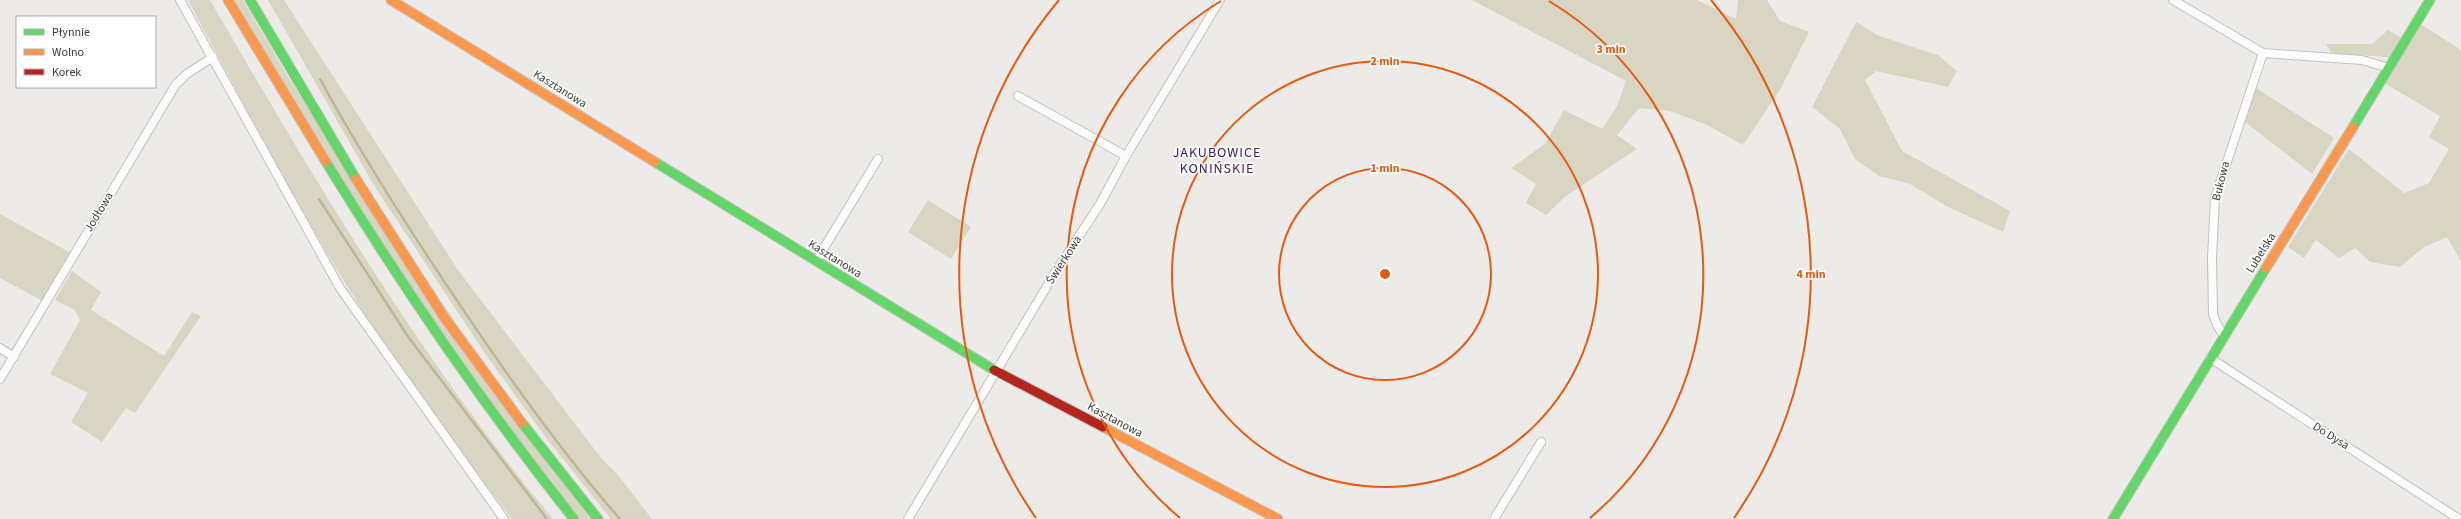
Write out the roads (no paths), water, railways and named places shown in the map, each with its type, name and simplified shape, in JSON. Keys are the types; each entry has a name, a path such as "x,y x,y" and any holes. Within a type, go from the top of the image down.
{"main road":[{"path":"228,0 325,162 414,304 489,410 574,519"},
{"path":"250,0 364,192 429,294 507,403 598,519"},
{"name":"Kasztanowa","path":"391,0 997,372 1278,519"},
{"name":"Lubelska","path":"2113,519 2430,0"}],"street":[{"path":"180,0 340,288 504,519"},
{"name":"Świerkowa","path":"908,519 1053,276 1100,204 1126,156 1220,0"},
{"path":"2173,0 2263,53 2362,60 2389,68"},
{"name":"Bukowa","path":"2224,336 2217,325 2213,314 2212,258 2216,198 2263,53"},
{"name":"Jodłowa","path":"0,379 176,84 213,57"},
{"path":"1018,96 1126,156"},
{"path":"816,261 878,158"},
{"path":"0,348 14,356"},
{"name":"Do Dysa","path":"2210,358 2455,516"},
{"path":"1494,519 1541,442"}],"waterway":[{"path":"320,79 353,138 388,195 480,335 557,442 620,519"},
{"path":"319,199 409,338 547,519"}],"district":[{"name":"JAKUBOWICE KONIŃSKIE","path":"1217,162"}]}
